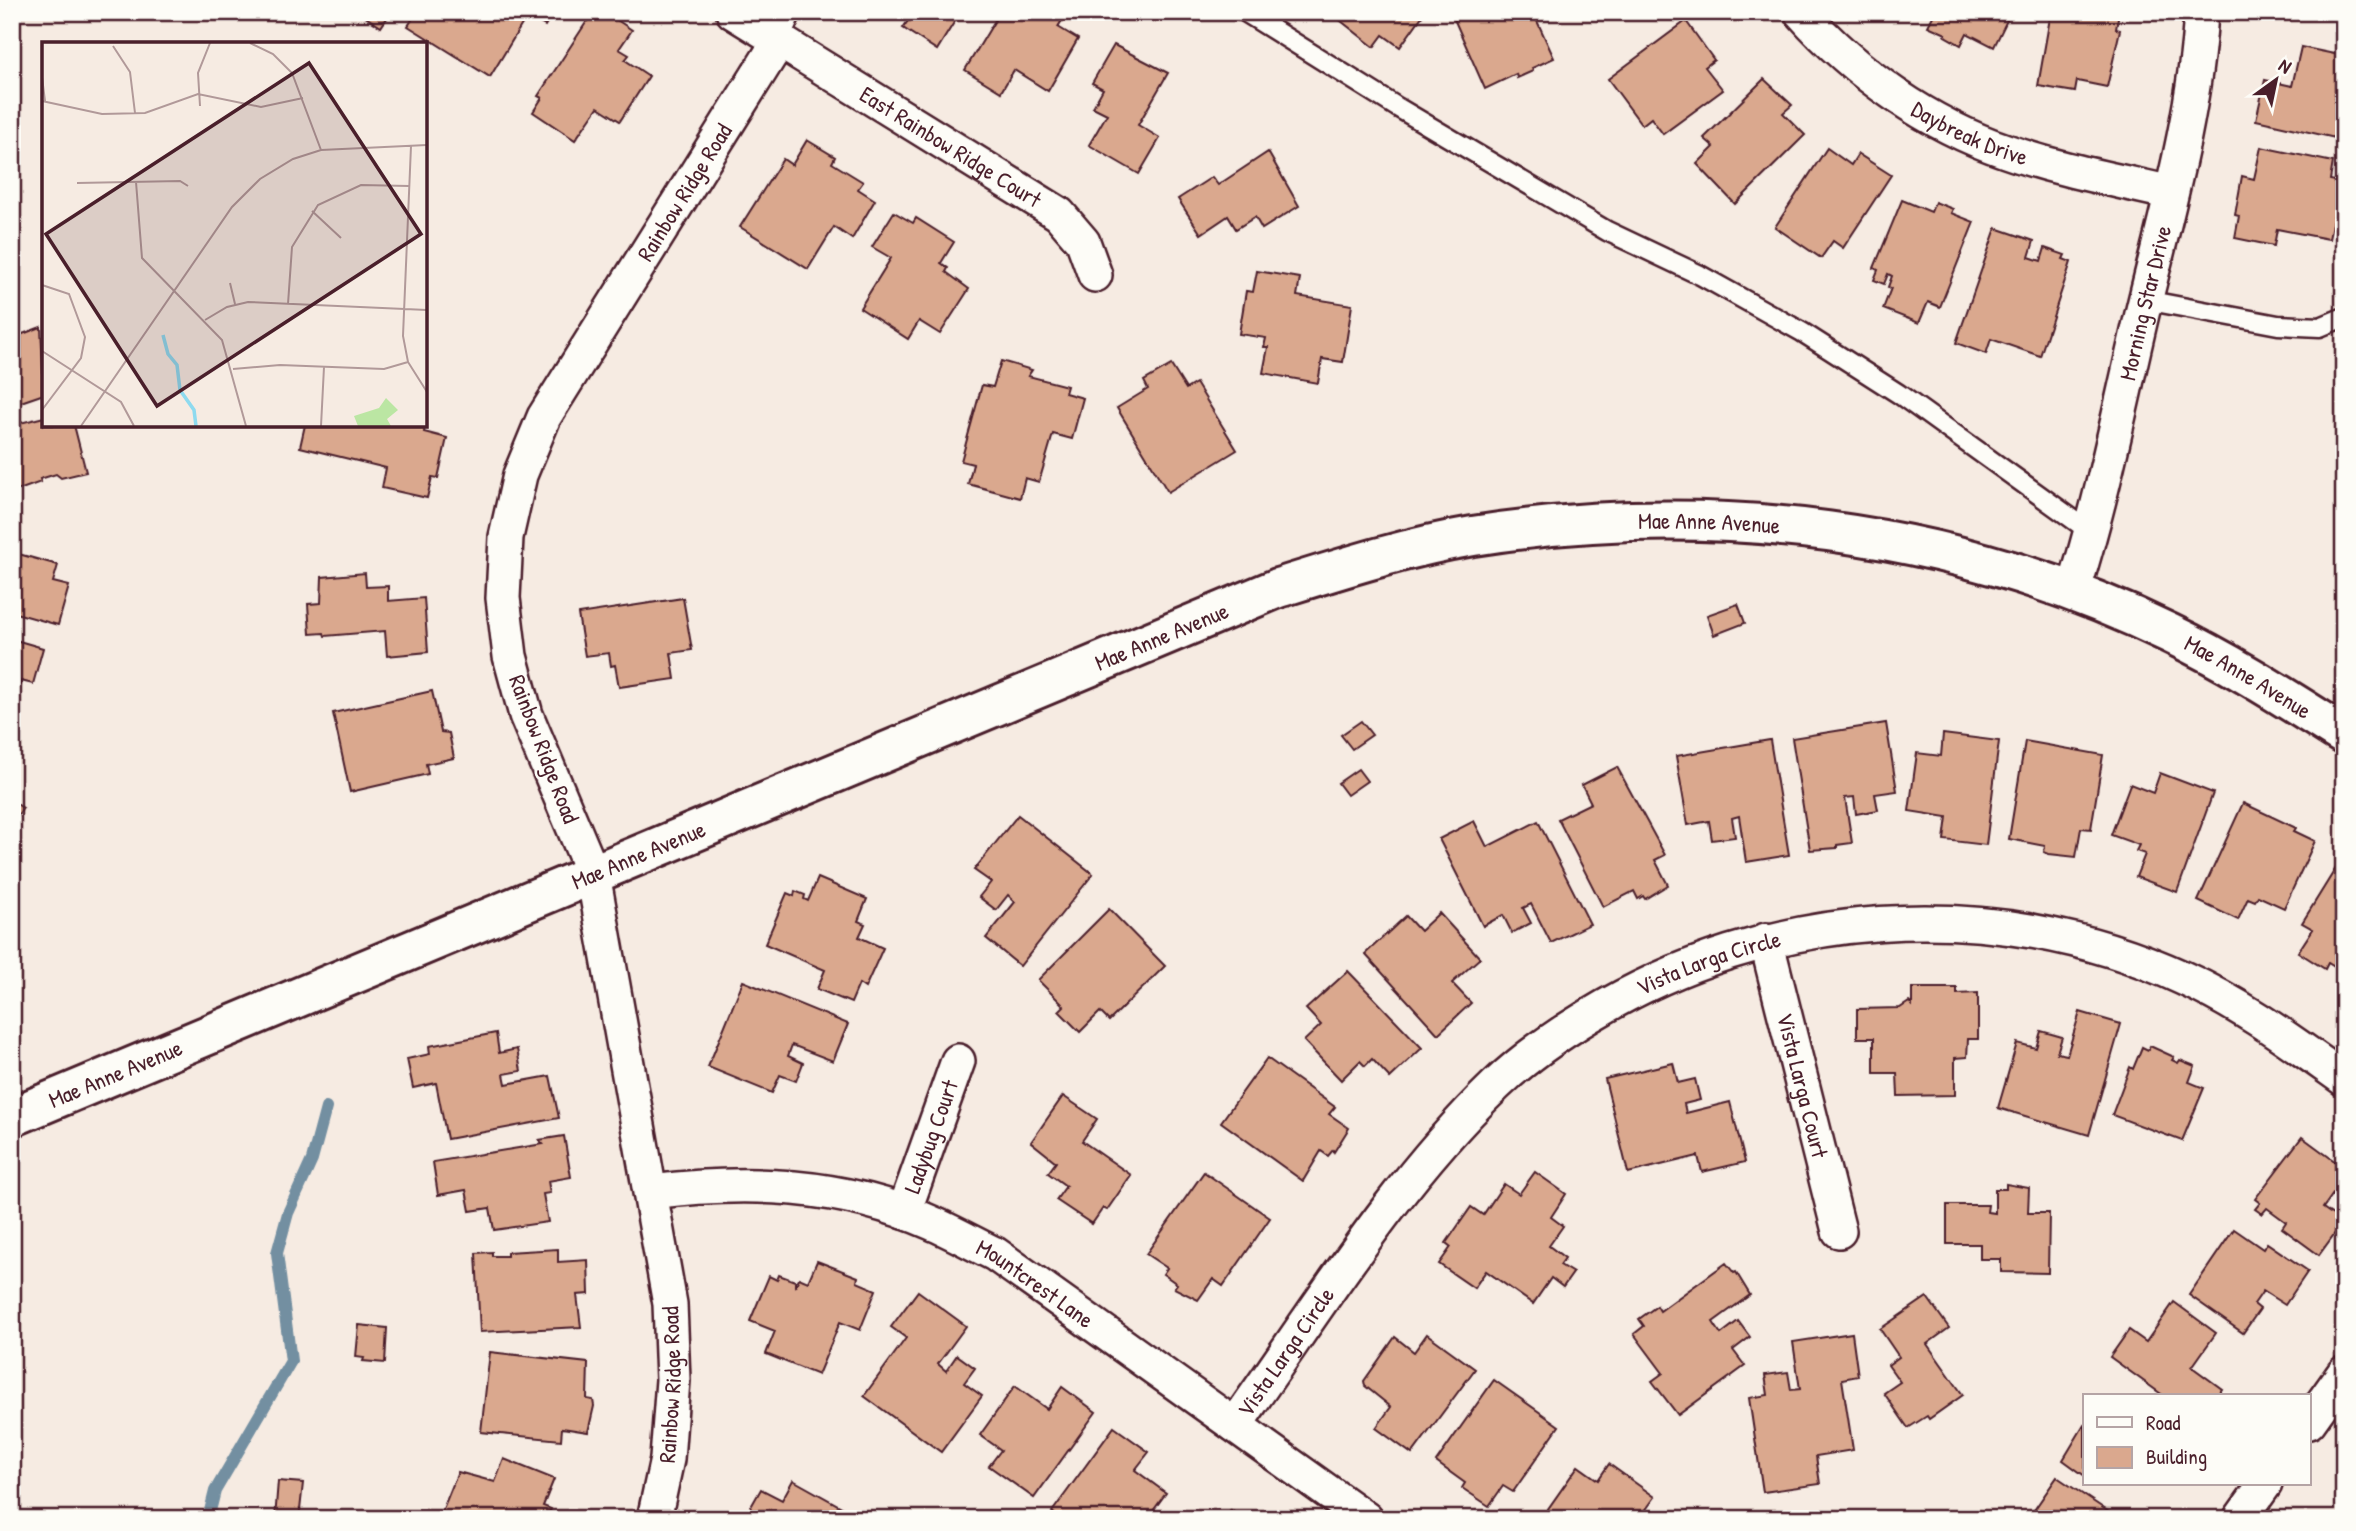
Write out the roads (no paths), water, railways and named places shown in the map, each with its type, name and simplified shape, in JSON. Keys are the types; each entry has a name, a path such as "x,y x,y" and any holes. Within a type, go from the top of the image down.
{"main road":[{"name":"Mae Anne Avenue","path":"12,1117 1278,588 1378,557 1471,537 1573,523 1654,519 1775,524 1857,534 1973,559 2073,592 2169,633 2257,680 2344,735"}],"street":[{"name":"East Rainbow Ridge Court","path":"733,12 785,26 1059,214 1083,242 1095,275"},
{"name":"Daybreak Drive","path":"1801,12 1820,33 1873,79 1938,121 2016,154 2066,170 2171,193"},
{"name":"Morning Star Drive","path":"2073,592 2092,533 2171,193 2198,65 2202,12"},
{"name":"Rainbow Ridge Road","path":"654,1519 667,1459 673,1380 670,1304 593,874 526,715 510,656 503,598 509,524 520,475 544,417 785,26"},
{"name":"Vista Larga Circle","path":"1235,1425 1405,1186 1443,1139 1498,1082 1559,1034 1625,994 1693,964 1766,940 1830,927 1902,921 1974,923 2042,933 2113,951 2182,977 2252,1014 2344,1079"},
{"name":"Vista Larga Court","path":"1766,940 1839,1231"},
{"name":"Ladybug Court","path":"904,1212 958,1061"},
{"name":"Mountcrest Lane","path":"652,1192 706,1185 773,1185 841,1194 904,1212 995,1254 1366,1519"},
{"path":"2310,1421 2344,1373"},
{"path":"2240,1519 2264,1486"}],"lane":[{"path":"1245,12 1397,107 1607,231 1700,275 1802,331 1911,402 2092,533"},
{"path":"2145,300 2278,325 2320,327 2344,317"}],"waterway":[{"path":"208,1519 215,1491 291,1361 277,1253 288,1213 312,1160 326,1108"}]}
